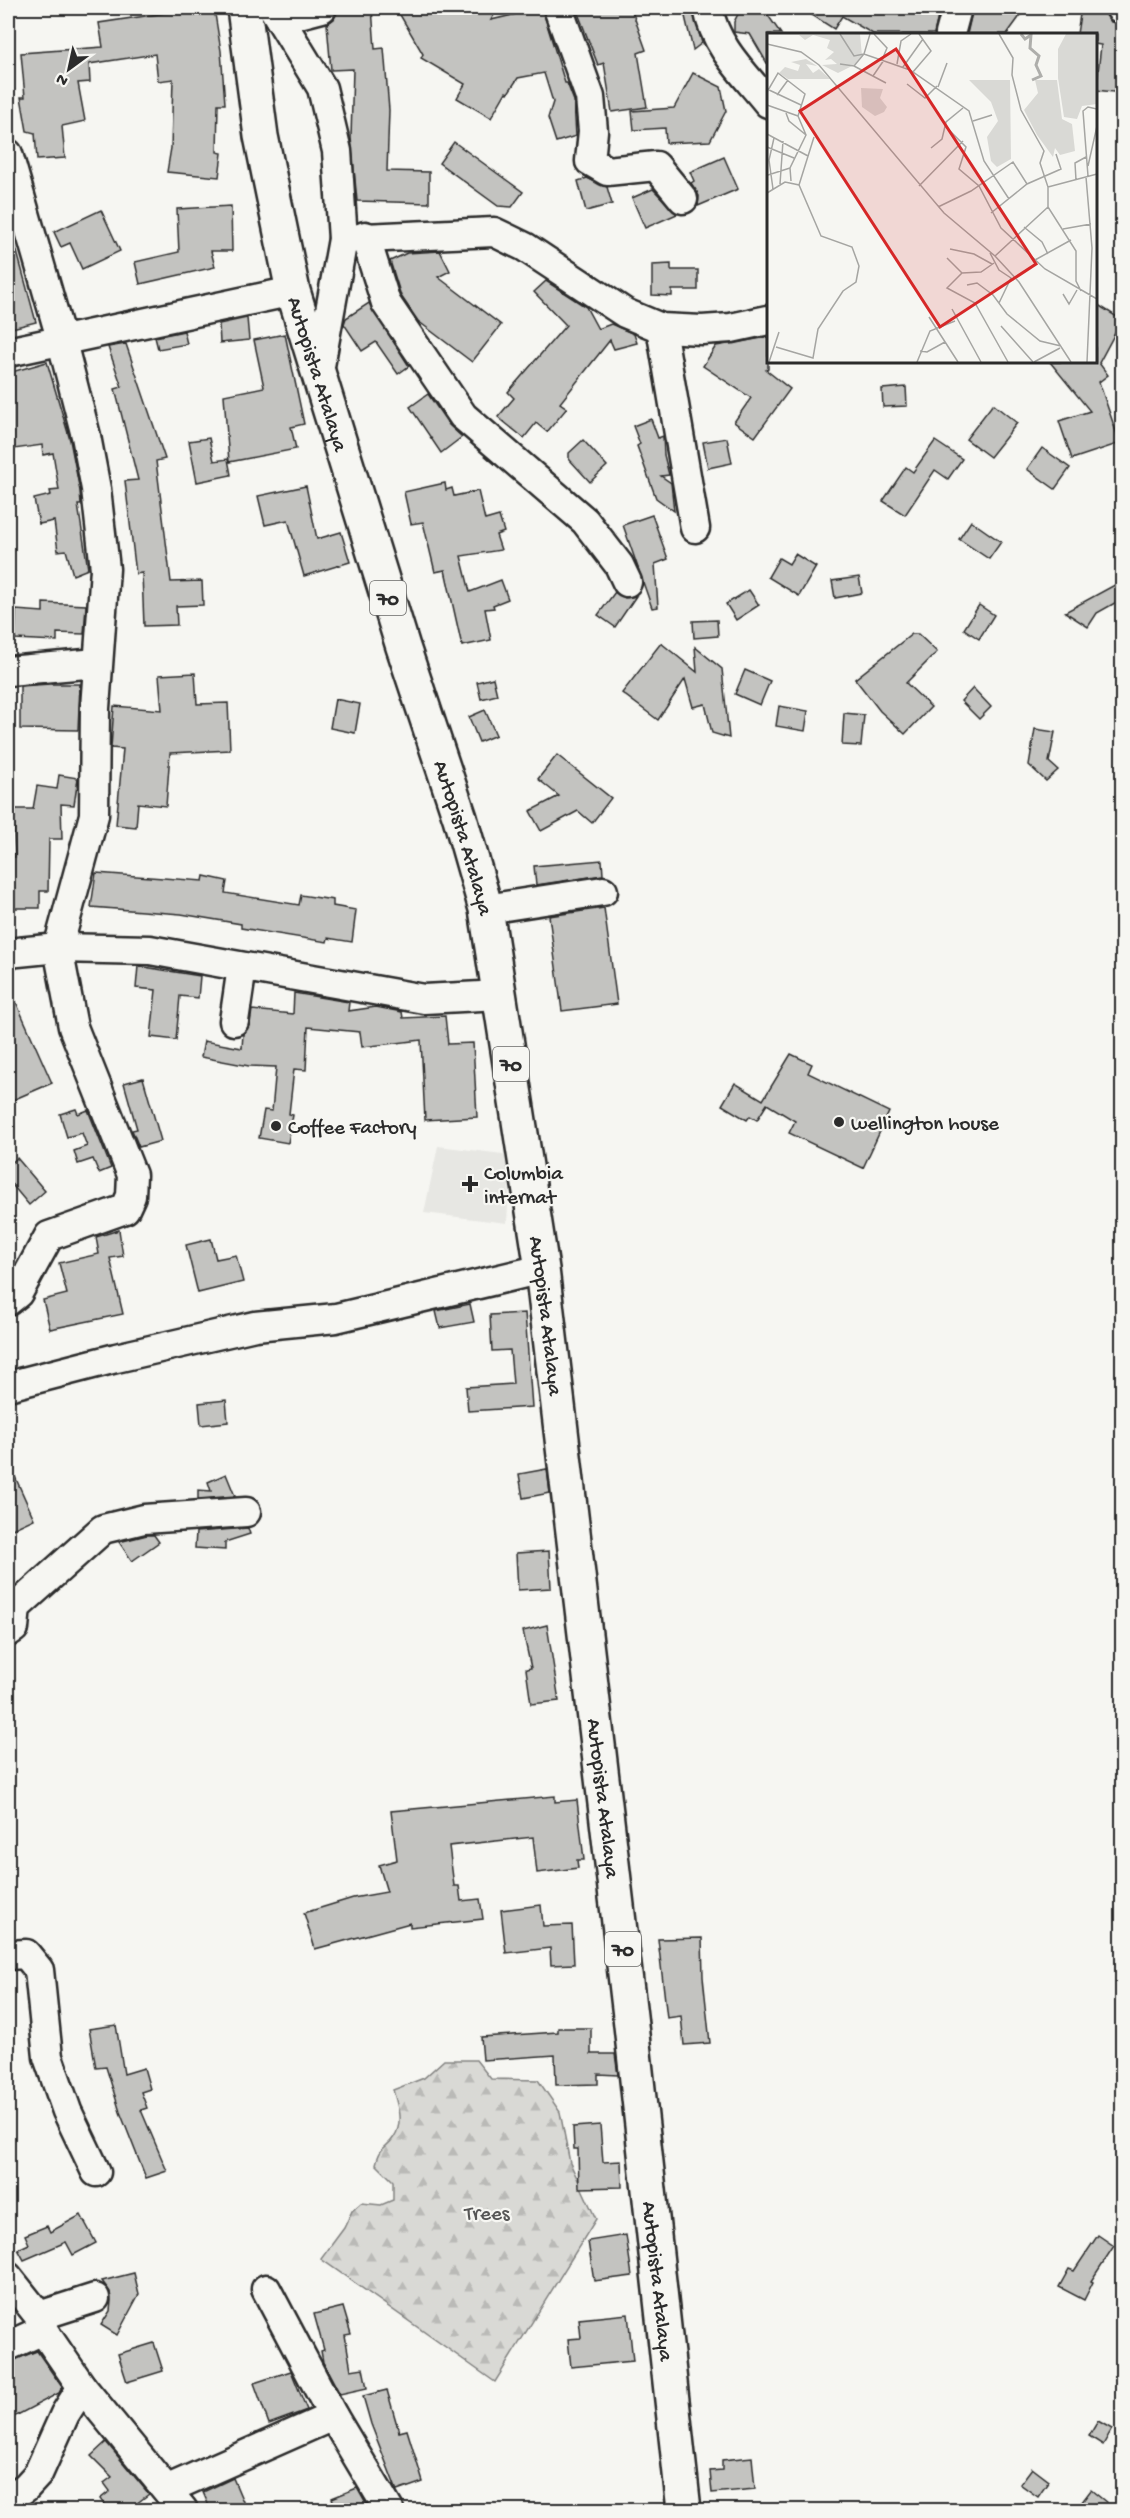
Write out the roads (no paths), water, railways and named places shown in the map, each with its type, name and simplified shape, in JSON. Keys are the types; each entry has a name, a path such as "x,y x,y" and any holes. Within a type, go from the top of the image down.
{"main road":[{"name":"Autopista Atalaya","path":"244,8 261,136 293,291 318,377 460,818 486,909 542,1269 630,2016 684,2511"}],"street":[{"path":"322,8 277,13 322,88 354,237 386,303 463,416 585,521 619,565 627,582"},
{"path":"558,8 591,97 593,131 590,161 607,171 656,166 683,199"},
{"path":"708,8 714,30 723,48 767,101"},
{"path":"950,33 957,8"},
{"path":"8,154 62,342 86,436 96,489 103,558 97,663 94,815 58,948 73,1027 132,1175 131,1196 125,1209 49,1236 18,1293 8,1300"},
{"path":"354,237 494,232 525,247 625,313 661,328 702,330 731,328 767,320"},
{"path":"318,377 354,237"},
{"path":"8,352 293,291"},
{"path":"661,328 695,528"},
{"path":"8,671 97,663"},
{"path":"486,909 603,891"},
{"path":"8,952 58,948 150,950 424,999 500,994"},
{"path":"234,1021 242,967"},
{"path":"8,1386 243,1329 336,1318 542,1269"},
{"path":"10,1610 103,1529 144,1520 246,1512"},
{"path":"8,1955 26,1954 39,1970 48,2057 67,2111 96,2172"},
{"path":"8,2277 82,2387 172,2503 333,2416"},
{"path":"266,2289 333,2416 388,2511"},
{"path":"8,2346 41,2323 95,2298"},
{"path":"8,2499 27,2487 38,2474 65,2414 82,2387"}],"place":[{"name":"wellington house","path":"839,1122"},
{"name":"Coffee Factory","path":"276,1126"},
{"name":"Columbia internat","path":"470,1184"}],"park label":[{"name":"Trees","path":"487,2212"}]}
